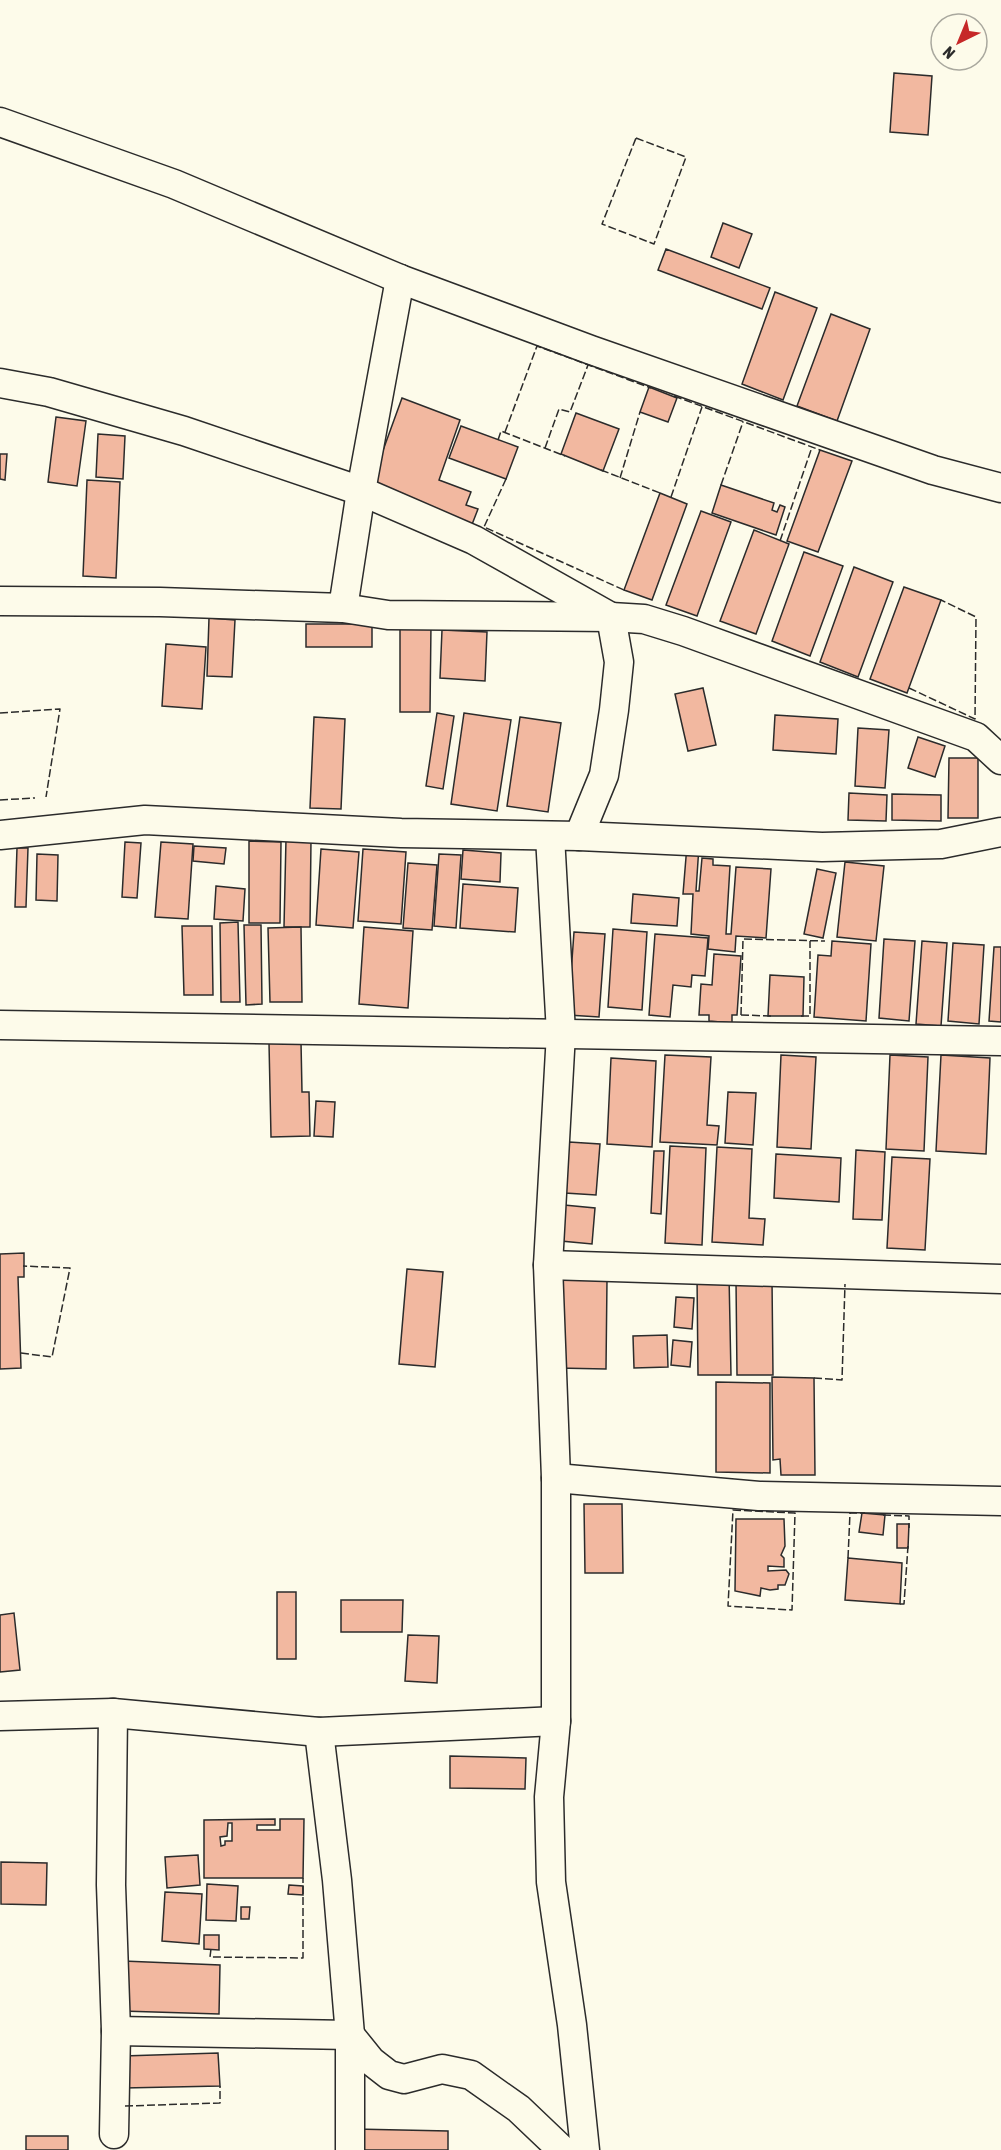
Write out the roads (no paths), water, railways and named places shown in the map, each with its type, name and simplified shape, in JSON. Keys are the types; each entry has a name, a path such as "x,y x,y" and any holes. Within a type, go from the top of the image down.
{"street":[{"path":"0,122 174,184 400,279 591,350 933,470 1001,488"},
{"path":"343,608 361,490 400,279"},
{"path":"0,383 49,392 184,430 361,490 474,540 611,617"},
{"path":"0,601 160,602 343,608 388,615 644,619 976,737 1001,760"},
{"path":"579,836 604,775 614,710 619,662 611,617"},
{"path":"0,835 145,820 401,833 579,836 822,847 941,844 1001,832"},
{"path":"550,836 561,1033 548,1265 556,1478 556,1721 549,1797 551,1882 572,2025 585,2150"},
{"path":"0,1025 1001,1041"},
{"path":"548,1265 1001,1279"},
{"path":"556,1478 759,1496 1001,1501"},
{"path":"0,1716 112,1713 319,1732 556,1721"},
{"path":"112,1713 111,1885 116,2031 114,2134"},
{"path":"319,1732 337,1880 350,2035 350,2150"},
{"path":"116,2031 350,2035"},
{"path":"350,2035 371,2061 389,2075 404,2079 442,2069 471,2075 519,2109 562,2150"}]}
